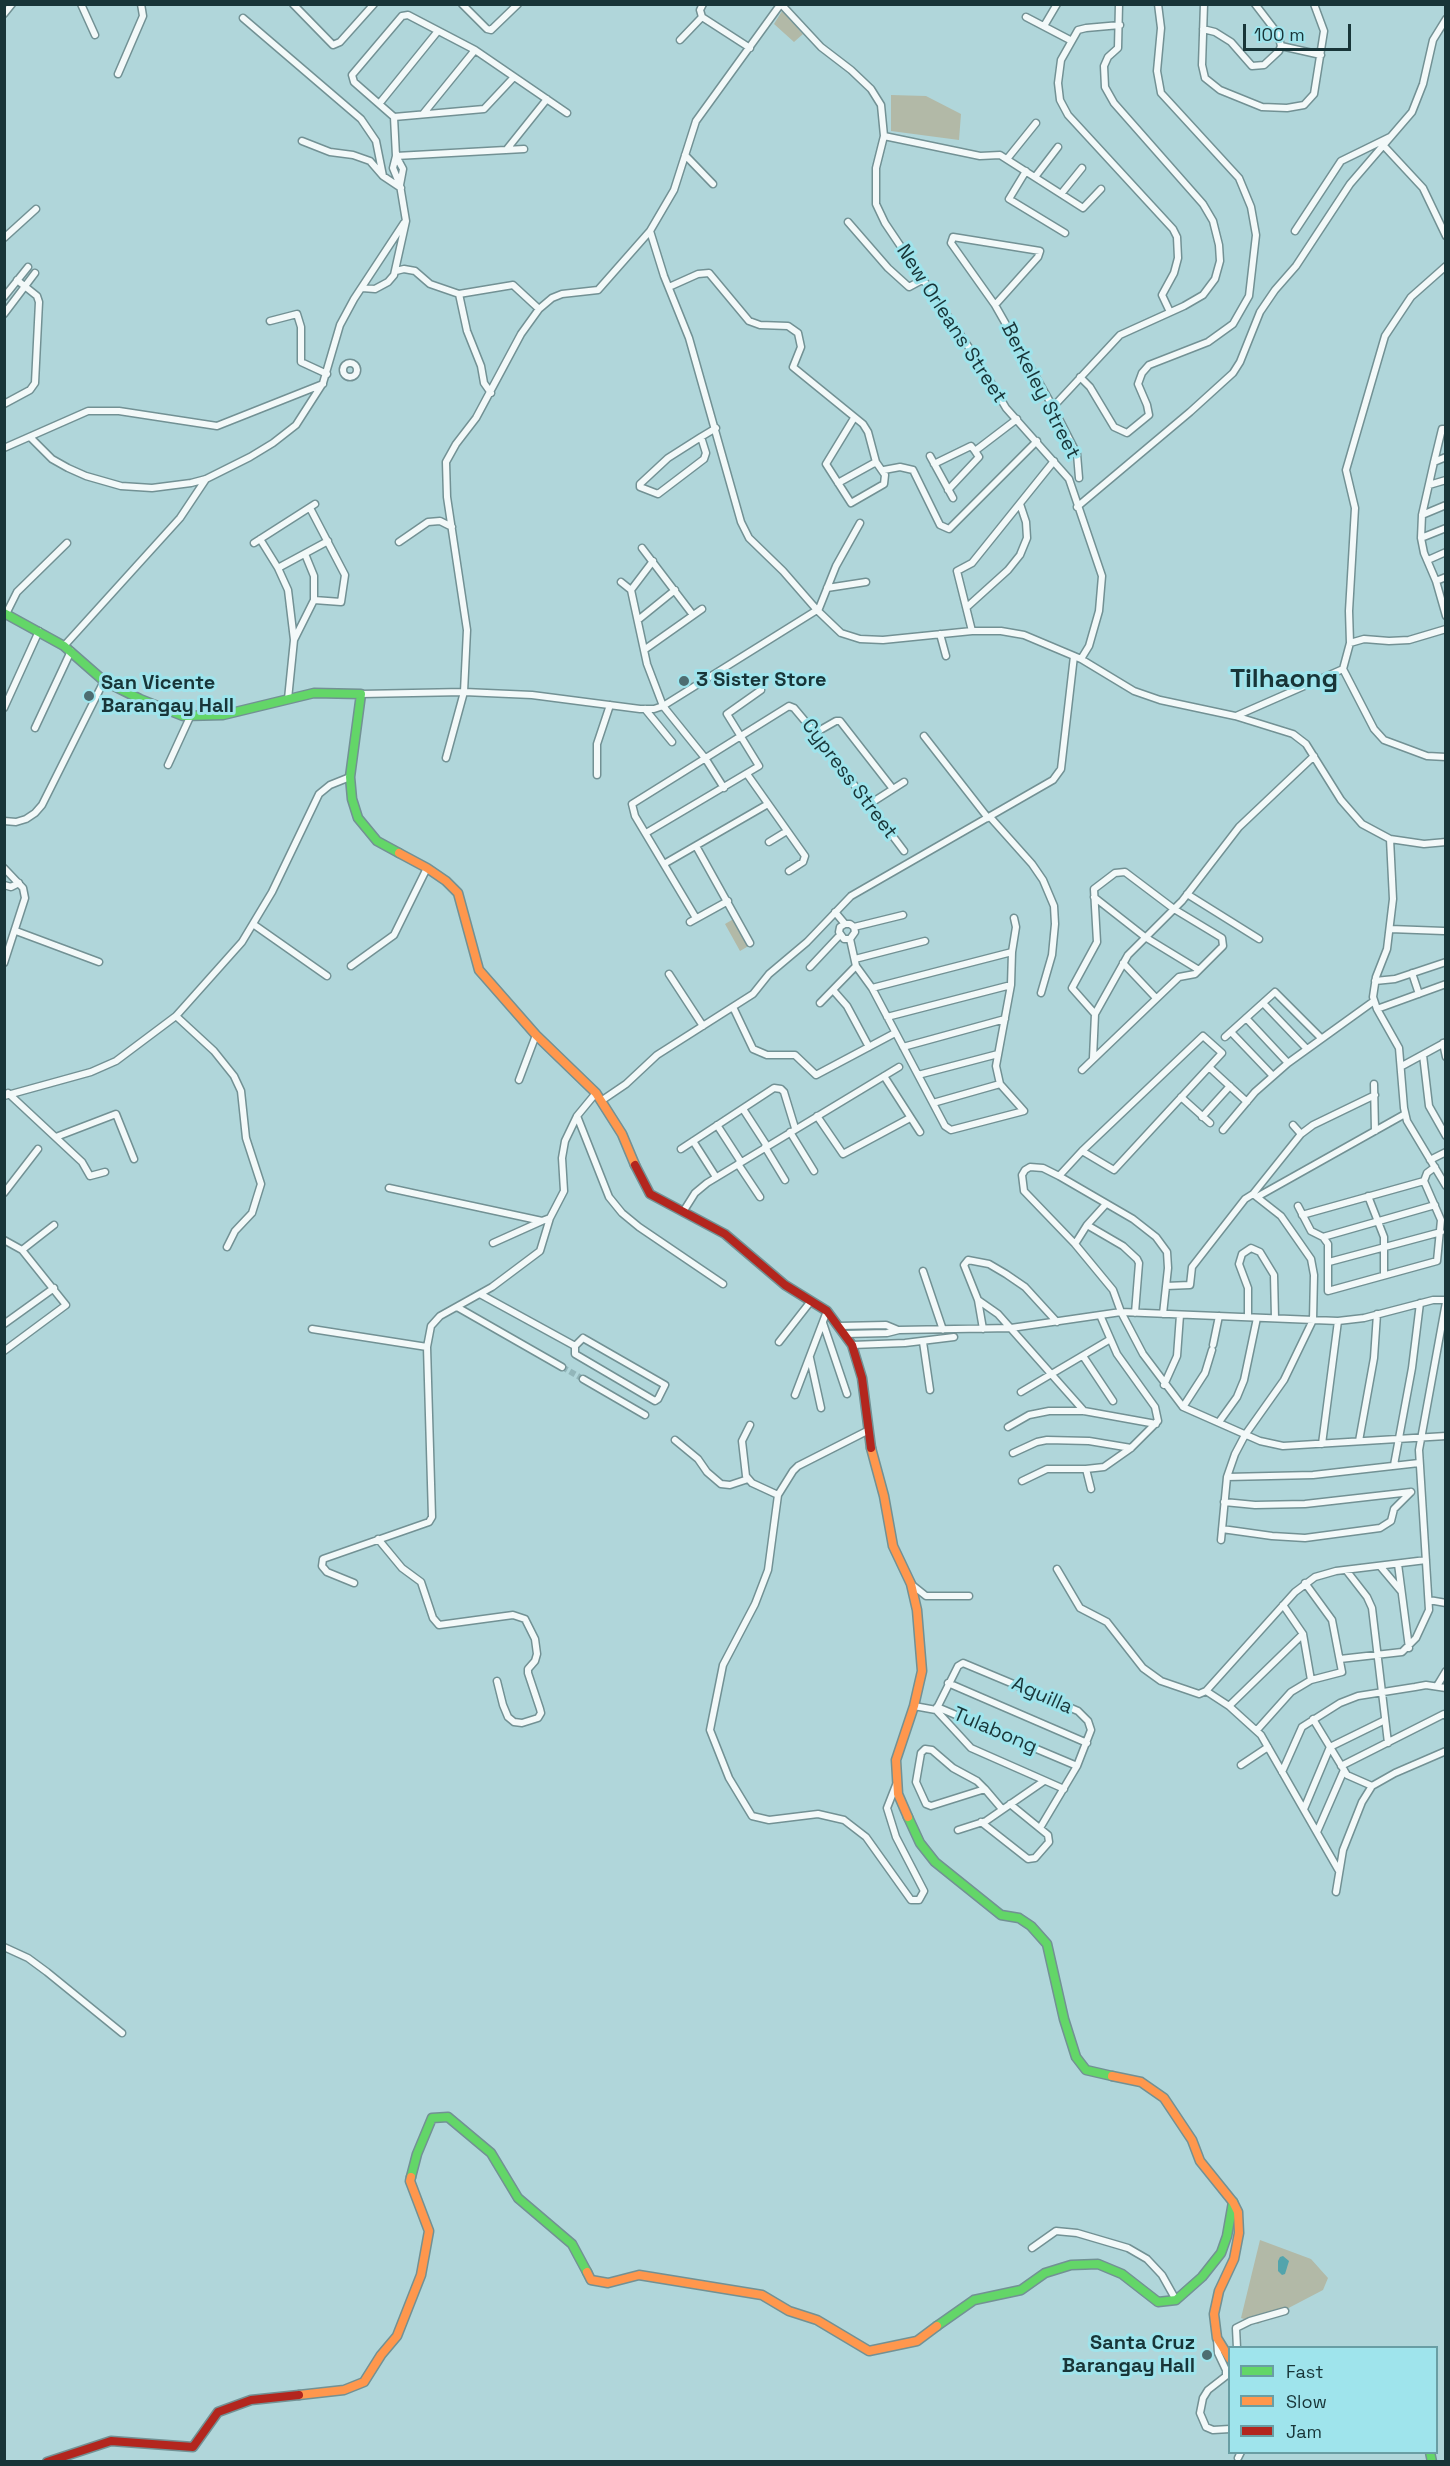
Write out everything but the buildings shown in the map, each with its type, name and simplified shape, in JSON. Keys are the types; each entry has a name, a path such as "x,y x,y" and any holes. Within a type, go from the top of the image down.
{"street":[{"path":"4,14 12,4"},
{"path":"81,4 95,35"},
{"path":"118,74 143,16 141,4"},
{"path":"293,4 333,45 340,42 374,4"},
{"path":"462,4 491,30 518,4"},
{"path":"703,4 700,10 702,17 750,48"},
{"path":"1044,26 1057,4"},
{"path":"1053,407 1120,335 1203,295 1215,279 1220,261 1220,245 1213,221 1203,204 1114,103 1105,87 1104,66 1108,57 1118,48 1119,4"},
{"path":"1080,377 1090,387 1114,427 1126,432 1149,415 1138,384 1142,373 1149,366 1208,342 1233,324 1249,296 1256,235 1251,207 1239,178 1161,93 1157,71 1161,28 1158,4"},
{"path":"1204,4 1202,65 1205,78 1220,90 1262,107 1304,105 1314,94 1324,31 1314,4"},
{"path":"1256,4 1278,34 1281,46"},
{"path":"446,758 464,692 467,630 447,497 446,462 492,393 521,334 539,309 552,298 562,294 598,290 650,231 674,190 696,121 780,5"},
{"name":"New Orleans Street","path":"780,5 821,46 871,89 881,105 884,136 876,168 876,204 922,280 980,364 1006,408 1069,478 1102,576 1099,611 1089,646 1081,659"},
{"path":"362,288 375,289 388,282 396,271 406,221 401,187 393,168 396,156 394,117 354,82 352,75 404,15 475,50 567,113"},
{"path":"680,40 702,17"},
{"path":"1026,17 1070,40"},
{"path":"243,18 361,118 376,141 383,176"},
{"path":"1077,507 1233,373 1240,362 1260,312 1296,266 1350,184 1412,112 1423,84 1433,40 1446,19"},
{"path":"1120,25 1078,30 1070,40 1061,60 1058,83 1060,100 1068,115 1167,222 1177,237 1179,247 1176,265 1162,296 1170,312"},
{"path":"1203,29 1215,32 1231,42 1252,66 1264,65 1270,61 1281,46"},
{"path":"379,104 438,31"},
{"path":"1281,46 1321,55"},
{"path":"423,114 475,50"},
{"path":"394,117 484,110 514,77"},
{"path":"507,149 548,99"},
{"path":"1006,159 1036,123"},
{"path":"1295,231 1341,161 1393,135"},
{"path":"884,136 980,156 998,154 1083,208 1101,189"},
{"path":"302,141 330,152 354,155 370,161 383,176 401,187"},
{"path":"1384,146 1423,188 1446,236"},
{"path":"1035,177 1058,147"},
{"path":"396,156 524,149"},
{"path":"685,155 712,184"},
{"path":"1061,194 1082,168"},
{"path":"1026,171 1009,199 1065,233"},
{"path":"4,238 36,209"},
{"path":"30,437 52,459 86,476 121,486 152,488 206,479 273,443 296,425 323,383 330,366 340,325 406,221"},
{"path":"848,222 888,268 909,287 922,280"},
{"path":"650,231 689,338 741,522 749,538 783,571 817,611 841,633 860,639 883,640 972,631 1001,630 1024,635 1081,659 1134,691 1160,700 1235,716 1293,734 1306,744 1341,800 1370,830 1390,838 1424,844 1446,842"},
{"name":"Berkeley Street","path":"995,305 1038,257 1040,251 953,237 951,243 995,305 1053,407 1077,454 1079,478"},
{"path":"1446,266 1411,297 1385,336 1346,470 1355,508 1349,611 1350,643 1343,669 1374,729 1384,740 1427,756 1446,757"},
{"path":"4,297 28,267"},
{"path":"396,271 404,269 415,271 430,284 459,294 513,285 539,309"},
{"path":"4,314 35,273"},
{"path":"669,287 698,274 709,273 749,321 760,325 788,326 798,333 801,347 793,367 862,424 868,432 876,462 884,471 884,484 853,503 849,502 827,467 826,460 854,418"},
{"path":"4,405 30,390 35,383 39,302 37,296 17,280"},
{"path":"459,294 467,331 481,366 484,383 492,393"},
{"path":"270,321 297,314 301,327 301,362 327,374"},
{"path":"330,366 343,369"},
{"path":"4,448 88,411 119,411 217,426 323,383"},
{"path":"975,451 1017,419"},
{"path":"702,437 706,453 704,459 658,494 640,487 640,484 668,458 716,428"},
{"path":"1446,429 1442,429 1422,514 1421,538 1424,553 1443,600 1446,616"},
{"path":"884,471 900,467 913,470 940,525 949,529 1037,441"},
{"path":"934,464 972,446 979,457 948,490"},
{"path":"930,456 952,498"},
{"path":"1434,462 1446,457"},
{"path":"972,631 957,572 972,563 1054,461"},
{"path":"838,483 876,462"},
{"path":"35,728 68,648 180,518 206,479"},
{"path":"1429,485 1446,480"},
{"path":"967,607 1020,555 1027,538 1026,522 1020,504"},
{"path":"1422,514 1446,504"},
{"path":"254,543 313,506 344,572 342,601 314,600"},
{"path":"399,542 428,522 447,522 453,527"},
{"path":"67,543 17,592 5,614 68,648 104,681 140,699 190,717 223,715 314,693 532,694 645,709 663,706 817,611 836,566 860,523"},
{"path":"1421,538 1446,528"},
{"path":"260,539 279,568 288,588 294,640 288,699"},
{"path":"279,568 328,541"},
{"path":"642,548 693,615"},
{"path":"1428,560 1446,552"},
{"path":"294,640 314,600 314,576 305,554"},
{"path":"631,590 652,561"},
{"path":"1436,581 1446,577"},
{"path":"621,582 631,590 647,664 663,706 705,758 724,788"},
{"path":"827,588 866,582"},
{"path":"638,620 675,590"},
{"path":"644,650 702,609"},
{"path":"1350,643 1364,639 1409,640 1446,629"},
{"path":"4,708 39,631"},
{"path":"940,634 946,656"},
{"path":"602,1101 628,1083 657,1055 753,994 769,974 807,942 851,896 1049,782 1061,769 1074,656"},
{"path":"1235,716 1343,669"},
{"path":"5,824 26,819 42,806 104,681"},
{"path":"646,833 747,774 759,764 727,713 761,690"},
{"path":"361,694 350,777 352,800 358,818 377,841 427,868 446,881 458,893 479,970 536,1035 596,1093 622,1134 643,1184 650,1194 725,1234 785,1285 827,1311 852,1345 862,1378 869,1430 893,1546 911,1584 917,1610 922,1671 914,1707 896,1760 896,1785 887,1808 896,1837 924,1891 919,1900 911,1900 866,1837 844,1820 818,1814 769,1820 752,1816 729,1778 710,1730 723,1665 755,1604 768,1570 778,1495 798,1466 869,1430"},
{"path":"597,775 597,744 610,705"},
{"name":"Cypress Street","path":"740,735 785,708 792,706 795,708 904,851"},
{"path":"645,709 672,742"},
{"path":"168,765 190,717"},
{"path":"815,733 840,721 893,789"},
{"path":"728,901 693,920 664,864 635,816 632,804 740,735"},
{"path":"924,736 989,818 1032,864 1043,880 1054,906 1055,924 1052,955 1041,993"},
{"path":"1093,1058 1095,1014 1123,963 1187,894 1239,827 1314,756"},
{"path":"747,774 805,858 803,862 789,871"},
{"path":"6,1094 91,1072 116,1061 176,1016 242,942 272,891 319,794 330,785 350,777"},
{"path":"868,805 904,782"},
{"path":"664,864 768,804"},
{"path":"769,842 787,831"},
{"path":"1390,838 1393,872 1390,929 1384,957 1375,981 1374,1001 1398,1043 1405,1114 1446,1186"},
{"path":"696,846 750,943"},
{"path":"4,868 23,888 25,898 4,963"},
{"path":"351,966 394,935 427,868"},
{"path":"1082,1070 1179,977 1195,974 1221,948 1223,940 1174,909 1123,871 1118,871 1096,886 1094,897 1096,942 1072,988 1095,1014"},
{"path":"4,885 11,887 18,883"},
{"path":"1187,894 1259,939"},
{"path":"1094,897 1145,937 1199,970"},
{"path":"834,912 844,924"},
{"path":"810,967 840,935 840,927 844,924 854,927 903,915"},
{"path":"850,939 855,962 872,988 945,1126 951,1130 1024,1111 1000,1084 996,1066 1011,985 1012,952 1016,927 1014,918"},
{"path":"253,924 327,976"},
{"path":"840,935 844,939 850,939 854,935 854,927"},
{"path":"1390,929 1444,931"},
{"path":"16,931 99,962"},
{"path":"820,1003 855,962 925,941"},
{"path":"872,988 1012,952"},
{"path":"1375,981 1389,980 1446,962"},
{"path":"1123,963 1156,998"},
{"path":"1412,973 1419,994"},
{"path":"669,974 703,1026"},
{"path":"1377,1009 1446,984"},
{"path":"887,1017 1011,985"},
{"path":"833,990 848,1006 869,1047"},
{"path":"1273,1076 1228,1034 1275,992 1321,1038"},
{"path":"1223,1130 1247,1102 1287,1063 1374,1001"},
{"path":"1263,1003 1306,1048"},
{"path":"733,1007 753,1049 767,1054 795,1054 815,1074 895,1033"},
{"path":"176,1016 214,1051 234,1076 241,1090 246,1138 261,1185 252,1213 235,1231 227,1247"},
{"path":"1246,1018 1287,1063"},
{"path":"903,1047 1005,1019"},
{"path":"519,1080 536,1035"},
{"path":"1059,1176 1082,1151 1203,1036 1222,1053 1114,1170 1082,1151"},
{"path":"1402,1066 1444,1043 1446,1057"},
{"path":"918,1075 998,1054"},
{"path":"1423,1054 1429,1106 1446,1136"},
{"path":"683,1212 695,1193 716,1177 899,1067"},
{"path":"1209,1067 1247,1102"},
{"path":"884,1076 920,1132"},
{"path":"933,1103 1000,1084"},
{"path":"1374,1084 1375,1131"},
{"path":"1203,1117 1230,1086"},
{"path":"681,1149 774,1088 781,1089 793,1130 814,1172"},
{"path":"354,1582 327,1572 322,1566 323,1559 429,1522 432,1517 428,1347 432,1326 440,1316 480,1294 540,1251 550,1218 564,1191 562,1158 565,1141 577,1116 596,1093"},
{"path":"6,1094 82,1162 90,1176 105,1172"},
{"path":"1255,1196 1301,1134 1313,1125 1375,1095"},
{"path":"1181,1098 1209,1123"},
{"path":"743,1108 785,1180"},
{"path":"56,1137 116,1114 134,1159"},
{"path":"1166,1286 1190,1285 1192,1267 1245,1199 1255,1196 1405,1114"},
{"path":"577,1116 609,1197 622,1213 723,1284"},
{"path":"817,1116 843,1154 910,1118"},
{"path":"717,1125 760,1197"},
{"path":"1293,1125 1301,1134"},
{"path":"693,1141 716,1177"},
{"path":"6,1190 38,1149"},
{"path":"1430,1160 1446,1152"},
{"path":"1163,1314 1167,1252 1155,1237 1132,1219 1059,1176 1043,1168 1030,1167 1022,1175 1022,1186 1027,1195 1075,1244 1113,1290 1121,1312 1143,1354 1164,1385 1183,1407 1245,1435 1283,1446 1446,1436"},
{"path":"1298,1206 1311,1231 1323,1237 1328,1244 1328,1291 1437,1261 1441,1220 1424,1181 1427,1173 1435,1167"},
{"path":"1302,1215 1424,1181"},
{"path":"388,1188 542,1221"},
{"path":"1221,1540 1227,1478 1235,1454 1245,1435 1284,1380 1313,1320 1314,1275 1311,1259 1281,1216 1255,1196"},
{"path":"1368,1196 1384,1237 1384,1275"},
{"path":"1075,1244 1087,1225 1106,1204"},
{"path":"1323,1237 1435,1205"},
{"path":"493,1244 550,1218"},
{"path":"22,1250 54,1225"},
{"path":"1087,1225 1123,1246 1137,1259 1139,1263 1135,1313"},
{"path":"1329,1262 1441,1232"},
{"path":"4,1240 22,1250 54,1288 65,1307 4,1351"},
{"path":"1248,1317 1248,1288 1239,1264 1242,1254 1251,1248 1260,1252 1274,1275 1275,1318"},
{"path":"983,1329 978,1300 964,1265 968,1260 989,1264 1025,1287 1057,1322"},
{"path":"923,1271 944,1330"},
{"path":"4,1324 54,1288"},
{"path":"480,1294 575,1346"},
{"path":"978,1300 998,1314 1084,1411"},
{"path":"779,1342 811,1301"},
{"path":"845,1334 899,1330 1011,1328 1121,1312 1338,1321 1420,1303 1446,1301 1421,1438 1419,1463 1429,1600 1426,1619 1409,1648 1402,1652 1340,1659"},
{"path":"1394,1466 1409,1389 1420,1303"},
{"path":"457,1307 562,1367"},
{"path":"795,1395 827,1311"},
{"path":"1359,1441 1374,1358 1377,1314"},
{"path":"1022,1481 1047,1469 1104,1467 1131,1448 1156,1424 1158,1416 1155,1407 1109,1340 1100,1315"},
{"path":"1164,1385 1177,1356 1180,1315"},
{"path":"1183,1407 1208,1366 1219,1316"},
{"path":"1219,1422 1241,1389 1257,1318"},
{"path":"1322,1444 1338,1321"},
{"path":"823,1323 847,1394"},
{"path":"875,1325 875,1333"},
{"path":"838,1326 886,1325 899,1330"},
{"path":"312,1329 428,1347"},
{"path":"852,1345 923,1342 954,1337"},
{"path":"585,1338 666,1387 655,1401 575,1354 575,1346 585,1338"},
{"path":"1020,1392 1109,1340"},
{"path":"923,1342 930,1390"},
{"path":"1083,1356 1113,1401"},
{"path":"810,1358 821,1408"},
{"path":"583,1379 645,1415"},
{"path":"1008,1427 1038,1412 1084,1411 1156,1424"},
{"path":"750,1425 742,1441 744,1470 748,1479 761,1488 778,1495"},
{"path":"675,1440 698,1459 707,1472 722,1484 730,1485 748,1479"},
{"path":"1013,1453 1047,1440 1089,1441 1131,1448"},
{"path":"1227,1478 1304,1476 1419,1463"},
{"path":"1086,1469 1091,1489"},
{"path":"1224,1502 1255,1505 1305,1504 1421,1491"},
{"path":"1222,1529 1305,1538 1380,1528 1391,1521 1394,1509 1411,1492"},
{"path":"378,1539 402,1568 421,1582 433,1618 439,1624 446,1625 513,1615 525,1619 535,1639 537,1654 528,1669 528,1674 541,1713 538,1718 522,1723 514,1722 508,1717 497,1681"},
{"path":"1057,1569 1080,1608 1107,1622 1136,1660 1151,1675 1193,1693 1206,1691 1305,1583 1327,1573 1426,1560"},
{"path":"1398,1564 1409,1648"},
{"path":"1380,1566 1402,1591"},
{"path":"1346,1570 1370,1603 1388,1743"},
{"path":"1257,1730 1283,1699 1311,1680 1342,1672 1332,1620 1305,1583"},
{"path":"911,1584 926,1596 969,1596"},
{"path":"1429,1600 1446,1603"},
{"path":"1283,1605 1303,1634 1311,1680"},
{"path":"1228,1706 1303,1634"},
{"name":"Aguilla","path":"936,1709 958,1666 963,1664 1078,1711 1088,1721 1091,1730 1087,1743"},
{"path":"1437,1686 1446,1671"},
{"path":"948,1683 1087,1743 1064,1790 1040,1828"},
{"path":"1282,1772 1302,1727 1349,1699 1426,1685 1446,1688"},
{"path":"1206,1691 1257,1730 1339,1871"},
{"name":"Tulabong","path":"914,1707 936,1709 1077,1766"},
{"path":"936,1709 971,1748 1064,1790"},
{"path":"1317,1832 1342,1768 1444,1714 1446,1716"},
{"path":"1313,1719 1342,1768 1352,1778 1372,1786"},
{"path":"1304,1809 1330,1748 1385,1720"},
{"path":"1241,1765 1268,1747"},
{"path":"985,1789 931,1806 926,1804 915,1782 921,1753 925,1749 932,1750 985,1789 1002,1809"},
{"path":"1336,1892 1344,1850 1362,1802 1372,1786 1395,1773 1446,1751"},
{"path":"958,1830 981,1822 1044,1781"},
{"path":"896,1785 920,1843 934,1862 1001,1915 1019,1918 1031,1926 1047,1944 1064,2019 1076,2057 1081,2064 1086,2070 1141,2082 1164,2098 1192,2140 1200,2161 1233,2202 1238,2212 1239,2233 1234,2259 1219,2291 1214,2314 1218,2353 1226,2370 1226,2376 1208,2390 1203,2398 1200,2413 1206,2427 1213,2430 1228,2429"},
{"path":"981,1822 1030,1859 1035,1858 1049,1842 1048,1835 1010,1804"},
{"path":"4,1947 28,1958 122,2033"},
{"path":"47,2462 111,2441 194,2447 218,2412 251,2400 344,2390 364,2382 381,2355 397,2336 421,2275 429,2231 410,2181 417,2154 432,2118 448,2116 491,2153 518,2198 572,2244 591,2280 608,2283 639,2275 762,2295 789,2311 817,2320 869,2351 917,2341 974,2300 1022,2290 1045,2273 1071,2265 1098,2264 1122,2274 1158,2302 1176,2300 1202,2277 1221,2253 1227,2236 1233,2202"},
{"path":"1032,2248 1056,2231 1077,2233 1128,2248 1147,2259 1162,2275 1176,2300"},
{"path":"1237,2346 1236,2328 1250,2321 1285,2311"},
{"path":"1217,2338 1228,2356"}],"green space":[{"path":"782,11 803,34 794,42 774,24"},
{"path":"891,95 926,96 961,114 959,140 891,131"},
{"path":"737,917 752,944 740,951 725,924"},
{"path":"1260,2240 1311,2259 1328,2278 1323,2290 1258,2324 1241,2318"}],"water":[{"path":"1283,2256 1289,2261 1285,2274 1282,2275 1278,2271 1278,2261"}],"tunnel":[{"path":"562,1367 583,1379"}],"traffic: fast":[{"path":"4,613 64,646 104,681 140,699 183,716 223,715 314,693 361,694 350,777 352,799 358,818 377,841 399,853"},
{"path":"908,1817 920,1843 935,1862 1001,1915 1019,1918 1031,1926 1047,1944 1064,2019 1076,2057 1086,2070 1112,2076"},
{"path":"411,2177 417,2154 432,2118 448,2117 491,2153 518,2198 572,2244 587,2272"},
{"path":"937,2326 974,2300 1021,2290 1045,2273 1071,2265 1098,2264 1122,2274 1158,2302 1176,2300 1202,2277 1221,2253 1227,2236 1233,2202"},
{"path":"1430,2454 1432,2462"}],"traffic: slow":[{"path":"399,853 427,868 446,881 458,893 479,970 536,1035 596,1093 622,1134 635,1165"},
{"path":"871,1448 884,1496 893,1546 911,1584 917,1610 922,1671 914,1706 896,1760 898,1794 908,1817"},
{"path":"1112,2076 1141,2082 1164,2098 1192,2140 1200,2161 1233,2202 1238,2212 1239,2233 1234,2259 1219,2291 1214,2314 1217,2338 1228,2356"},
{"path":"299,2395 344,2390 364,2382 381,2355 397,2336 421,2275 429,2231 410,2181 411,2177"},
{"path":"587,2272 591,2280 608,2283 639,2275 762,2295 789,2311 817,2320 869,2351 917,2341 937,2326"}],"traffic: jam":[{"path":"635,1165 650,1194 725,1234 785,1285 827,1311 852,1345 862,1378 871,1448"},
{"path":"47,2462 111,2441 193,2447 218,2412 251,2400 299,2395"}],"place":[{"name":"3 Sister Store","path":"684,681"},
{"name":"San Vicente Barangay Hall","path":"89,696"},
{"name":"Santa Cruz Barangay Hall","path":"1207,2355"}],"district":[{"name":"Tilhaong","path":"1284,680"}]}
